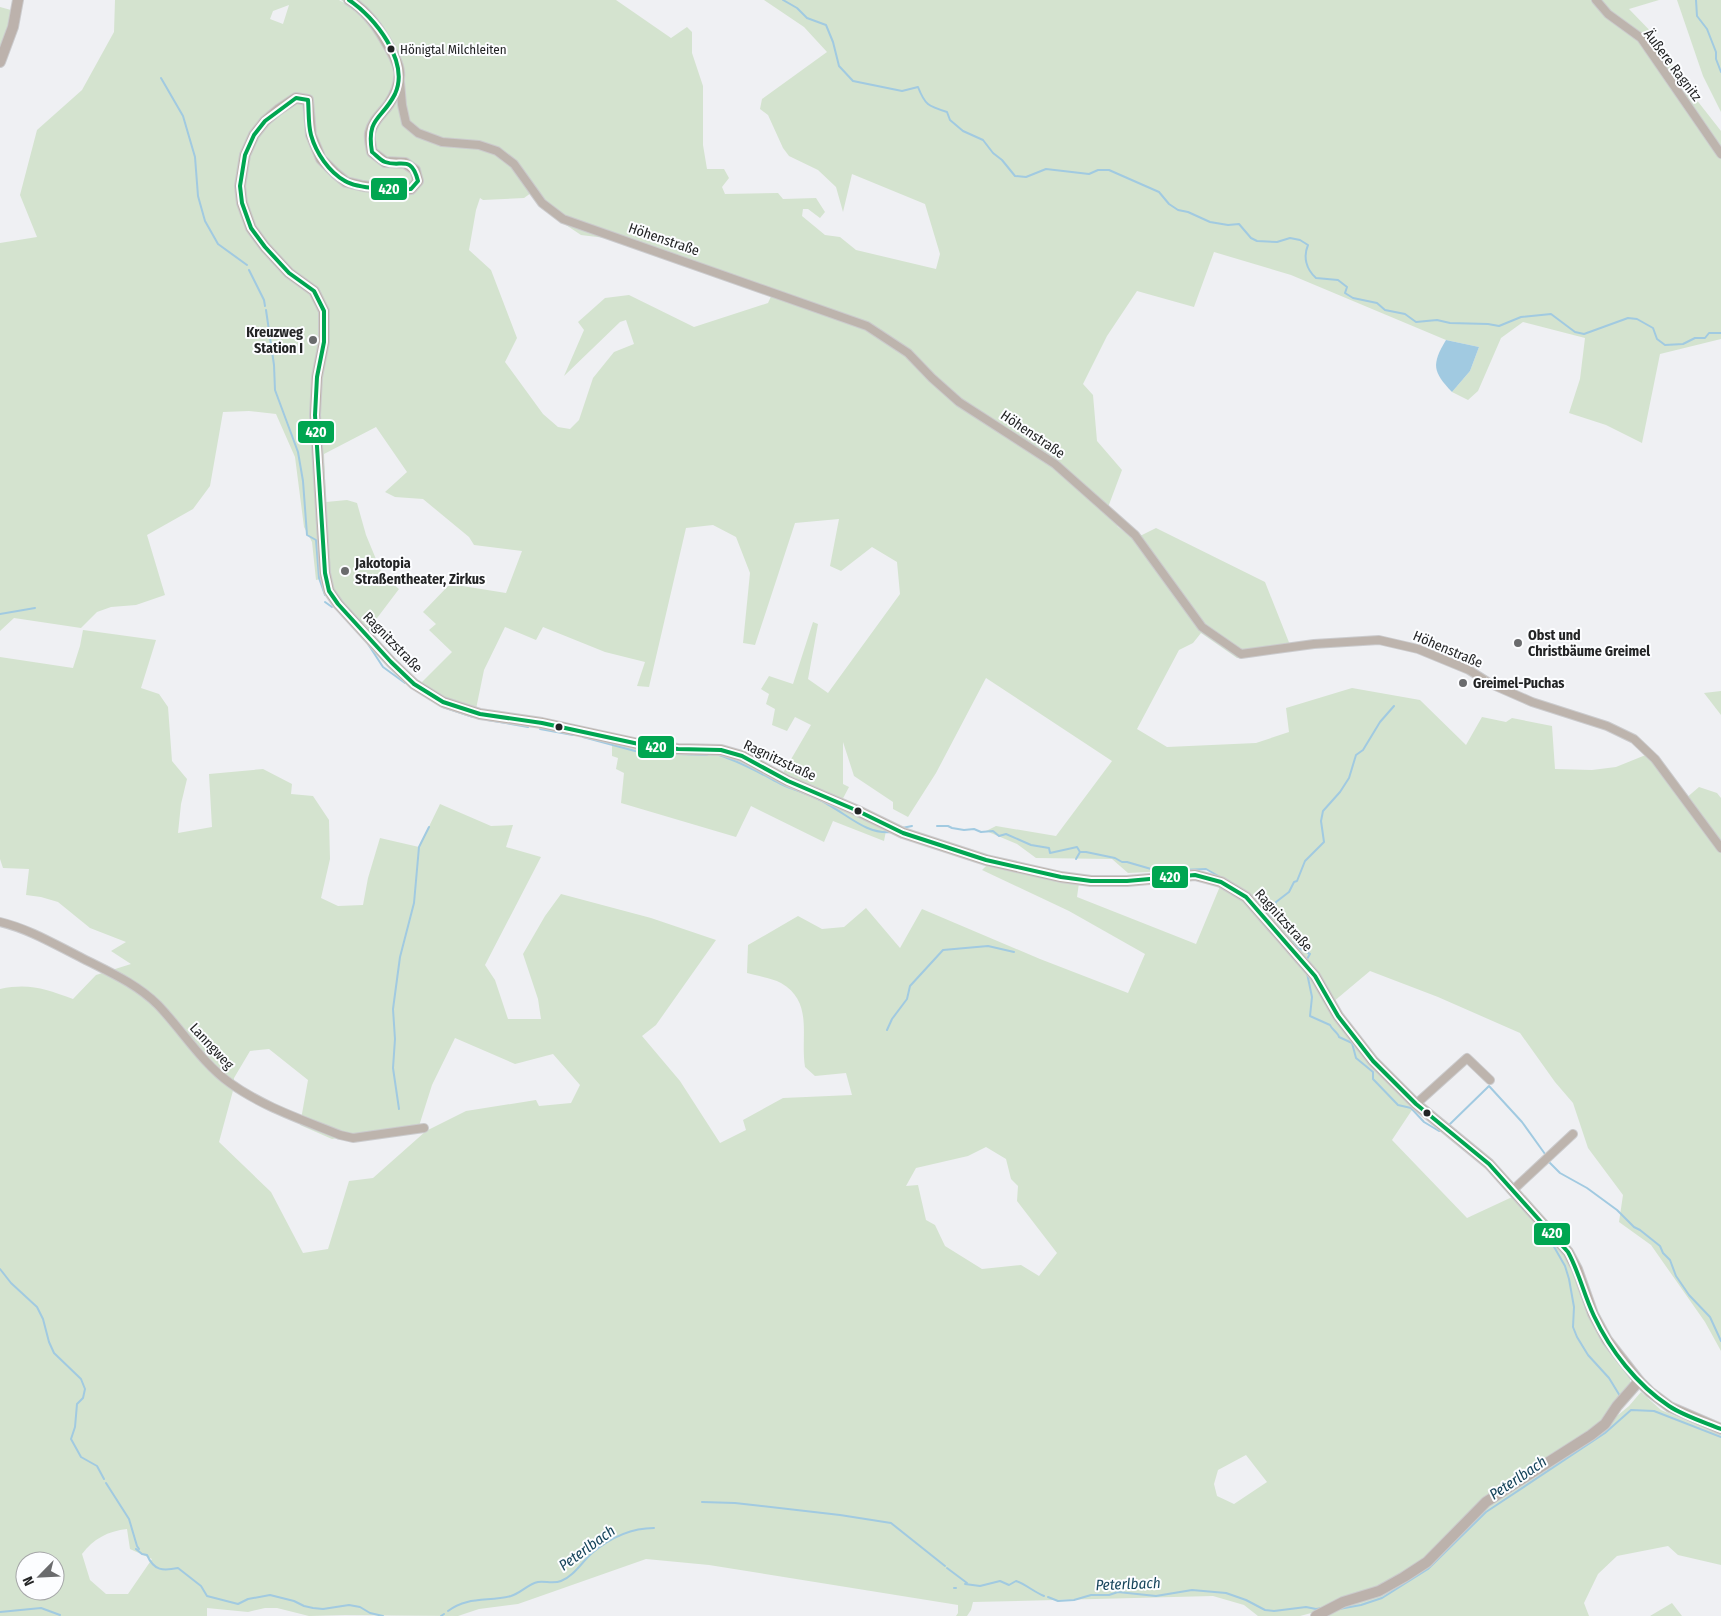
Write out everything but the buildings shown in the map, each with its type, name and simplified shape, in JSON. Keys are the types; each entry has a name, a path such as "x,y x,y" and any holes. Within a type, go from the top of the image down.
{"main road":[{"path":"0,62 14,27 18,0"},
{"name":"Höhenstraße","path":"349,0 366,14 381,33 399,64 400,80"},
{"name":"Ragnitzstraße","path":"400,80 389,104 375,119 370,134 372,152 385,162 405,163 415,170 418,181 411,189 398,190 346,182 321,159 311,135 308,100 296,98 271,116 254,135 246,155 240,186 242,203 251,228 265,247 289,273 314,291 324,311 324,342 317,377 315,415 325,573 328,591 391,662 414,684 444,702 480,714 537,722 648,746 721,750 742,756 788,781 858,811 903,833 986,860 1061,877 1091,881 1126,881 1196,875 1221,882 1246,897 1289,945 1315,976 1338,1016 1373,1061 1416,1104 1489,1164 1514,1189 1568,1252 1577,1269 1593,1314 1607,1340 1650,1392 1670,1407 1721,1429"},
{"path":"1316,1616 1343,1602 1379,1591 1427,1562 1486,1502 1591,1436 1605,1424 1617,1406 1640,1381"}],"street":[{"name":"Äußere Ragnitz","path":"1596,0 1608,14 1641,38 1721,154"},
{"name":"Höhenstraße","path":"400,80 406,123 418,133 442,142 479,145 497,151 514,164 542,203 564,218 867,326 908,353 959,402 1055,464 1135,535 1202,627 1241,654 1314,644 1379,640 1418,649 1469,670 1492,684 1532,702 1607,726 1634,739 1655,759 1721,848"},
{"name":"Lanngweg","path":"0,922 24,929 141,990 157,1005 218,1073 231,1084 267,1106 340,1135 353,1138 424,1128"},
{"path":"1416,1104 1467,1058 1490,1080"},
{"path":"1514,1189 1573,1134"}],"green space":[{"path":"115,0 339,0 346,4 341,0 616,0 671,38 687,27 692,32 692,53 703,86 703,145 707,169 724,169 729,178 722,187 725,194 778,193 783,199 816,198 825,212 820,218 808,209 803,209 802,216 825,235 840,237 856,250 936,269 940,254 925,204 852,174 843,212 836,187 818,170 789,156 783,148 768,115 760,109 762,99 827,52 804,27 764,0 1659,0 1629,9 1659,40 1681,80 1721,131 1721,339 1660,354 1642,443 1606,425 1569,413 1580,379 1585,338 1523,322 1501,338 1478,391 1468,400 1452,392 1470,371 1479,347 1446,340 1291,275 1214,252 1194,307 1137,291 1107,336 1083,384 1093,395 1097,441 1122,470 1107,510 1118,527 1134,539 1156,528 1265,582 1292,650 1237,658 1201,633 1193,643 1179,650 1137,729 1167,747 1256,743 1289,732 1286,708 1352,688 1420,700 1466,745 1482,717 1506,722 1512,718 1552,726 1555,769 1592,770 1616,767 1653,752 1685,799 1699,787 1717,793 1721,798 1721,1351 1705,1322 1651,1245 1619,1222 1623,1195 1588,1148 1573,1103 1555,1082 1520,1033 1438,997 1370,971 1333,1002 1380,1064 1418,1101 1392,1140 1467,1218 1510,1198 1525,1195 1560,1235 1573,1269 1630,1377 1630,1384 1593,1436 1629,1406 1641,1392 1661,1410 1721,1435 1721,1565 1678,1555 1668,1546 1617,1556 1598,1574 1584,1603 1589,1616 1318,1616 1315,1612 1300,1616 1258,1616 1244,1605 1213,1596 973,1602 967,1616 956,1616 958,1605 709,1565 646,1559 518,1604 479,1609 458,1616 309,1616 277,1608 265,1608 248,1612 207,1608 207,1616 0,1616 0,989 11,987 37,988 73,999 96,975 131,964 111,951 126,942 90,928 58,902 26,895 29,869 3,868 0,859 0,657 73,668 83,630 156,640 141,688 159,694 168,707 172,761 187,779 181,804 178,833 212,827 209,774 263,769 292,784 291,794 313,796 329,820 330,859 321,898 338,906 363,905 368,878 380,838 419,847 440,804 491,826 513,825 506,847 541,857 485,965 495,980 508,1019 541,1019 538,999 523,954 545,916 561,894 651,918 716,940 656,1025 642,1036 680,1081 720,1143 746,1130 743,1120 783,1098 852,1095 846,1073 815,1076 805,1067 804,1020 798,1000 791,991 777,981 747,973 748,945 798,916 822,929 844,927 866,908 900,948 922,909 1040,959 1128,993 1145,954 1069,911 982,870 995,857 1080,876 1077,897 1196,944 1223,879 1206,869 1128,873 1112,859 1036,858 1017,844 986,831 996,826 1056,836 1112,761 986,678 936,773 908,817 893,809 893,802 854,776 843,742 843,784 849,787 839,806 886,831 884,841 833,821 824,842 751,806 736,837 621,803 624,773 616,769 618,758 612,756 612,734 675,745 722,745 783,773 811,725 795,717 787,731 772,725 775,709 766,704 769,694 761,689 769,676 793,684 813,622 818,624 808,679 828,693 900,594 897,562 872,547 841,571 830,566 839,519 795,523 755,645 743,643 750,573 736,537 713,525 686,528 649,687 637,686 645,662 605,652 543,627 536,640 505,627 484,670 476,709 447,699 420,684 452,652 429,630 436,624 423,612 450,584 506,593 522,551 474,545 469,537 423,499 395,497 385,492 407,472 376,427 324,454 326,502 347,500 357,503 366,535 383,576 399,589 362,638 329,591 319,531 321,579 316,580 312,542 304,527 295,457 276,414 249,411 223,412 210,486 193,509 147,535 165,595 136,605 111,607 97,612 81,628 14,618 0,631 0,243 37,237 20,195 37,130 82,90 114,32","holes":["289,5 283,24 270,19 273,11","531,193 548,213 581,235 638,242 774,290 768,303 694,327 629,295 605,298 578,322 584,330 564,376 620,322 626,320 634,344 614,352 593,378 579,420 570,429 558,427 543,414 505,362 517,338 491,270 469,250 480,198 483,200 524,198","455,1038 515,1064 553,1054 580,1085 571,1103 539,1106 536,1100 466,1111 426,1131 373,1178 349,1181 328,1249 303,1253 271,1192 219,1142 234,1087 234,1078 250,1051 269,1049 308,1080 300,1125 332,1139 419,1126 432,1085","986,1147 1006,1159 1011,1179 1018,1186 1017,1201 1057,1253 1039,1276 1021,1265 982,1269 945,1246 935,1225 926,1220 918,1185 906,1186 916,1168 968,1156","1246,1455 1267,1482 1234,1504 1217,1496 1214,1484 1218,1470","127,1529 130,1549 152,1559 128,1594 106,1594 90,1580 82,1554 96,1540 114,1532"]},
{"path":"1677,0 1721,0 1721,112 1703,76"},
{"path":"0,7 11,10 8,29 0,50"},
{"path":"1721,691 1721,715 1704,693"},
{"path":"1672,1603 1682,1616 1650,1616"}],"water":[{"path":"1446,340 1479,347 1470,371 1452,392 1441,379 1436,368 1438,356"}],"waterway":[{"path":"783,0 797,8 807,18 826,25 833,42 839,66 853,81 902,91 918,87 928,104 947,112 950,120 963,131 983,140 1015,176 1026,177 1046,169 1089,174 1098,170 1109,170 1159,192 1169,204 1178,210 1188,212 1210,222 1228,225 1239,224 1251,238 1257,241 1277,242 1290,238 1300,240 1308,245 1306,263 1316,278 1338,280 1347,287 1345,293 1353,298 1377,303 1385,310 1405,314 1416,322 1437,320 1450,323 1499,326 1521,317 1551,314 1575,332 1584,334 1628,318 1637,319 1653,328 1657,339 1665,345 1683,344 1695,338 1705,338 1709,333 1721,333"},
{"path":"1696,0 1697,16 1707,29 1721,72"},
{"path":"161,78 183,116 195,157 198,196 205,221 218,244 247,265"},
{"path":"249,270 264,300 265,306"},
{"path":"266,310 274,365 275,390 298,452 303,481 307,535 316,540 319,578 325,595"},
{"path":"325,602 332,607"},
{"path":"0,614 35,608"},
{"path":"368,644 383,667 405,683"},
{"path":"1270,918 1276,902 1289,892 1294,882 1297,881 1305,861 1324,842 1321,821 1323,811 1340,792 1349,778 1356,755 1363,750 1380,722 1394,706"},
{"path":"443,707 473,717"},
{"path":"488,720 528,727"},
{"path":"540,729 573,735"},
{"path":"583,737 635,751 674,754"},
{"path":"681,754 707,755"},
{"path":"719,755 816,798 866,827 883,832 892,832"},
{"path":"902,828 912,826"},
{"path":"937,826 948,826 964,830 974,829 981,832 993,831 999,836 1006,834 1031,845 1049,848 1050,853 1077,847 1080,852 1115,858 1122,862 1158,871 1206,869 1220,877"},
{"path":"399,1109 393,1068 395,1039 393,1009 400,957 414,903 419,847 429,827"},
{"path":"1076,859 1080,852"},
{"path":"1278,927 1297,947 1310,954 1307,959"},
{"path":"887,1030 892,1019 907,999 910,986 943,950 988,946 1014,952"},
{"path":"1307,973 1312,997 1310,1016 1330,1025 1339,1037 1352,1043 1356,1058 1373,1072 1373,1079 1398,1105 1411,1108 1424,1122 1439,1131 1441,1130"},
{"path":"1450,1124 1489,1086 1522,1122 1545,1154"},
{"path":"1549,1162 1560,1173 1587,1188 1617,1210 1634,1227 1660,1246 1663,1253 1670,1260 1676,1276 1689,1295 1710,1317 1721,1341"},
{"path":"1549,1238 1565,1266 1569,1279 1574,1307 1573,1327 1577,1337 1588,1355 1609,1378 1620,1396"},
{"path":"0,1269 11,1283 37,1307 54,1353 81,1379 85,1389 83,1398 77,1404 75,1427 71,1439 81,1457 97,1466 104,1479"},
{"name":"Peterlbach","path":"1339,1609 1361,1605 1382,1598 1428,1569 1486,1512 1605,1433 1631,1410 1654,1411 1721,1437"},
{"path":"106,1483 129,1519 139,1549"},
{"path":"702,1502 735,1503 891,1523 945,1566"},
{"name":"Peterlbach","path":"448,1611 471,1601 511,1596 538,1582 555,1582 566,1579 592,1553 613,1538 645,1528 654,1528"},
{"name":"Peterlbach","path":"136,1549 142,1554 147,1555 153,1564 160,1569 178,1568 201,1586 207,1596 238,1604 248,1599 270,1595 313,1608 323,1609 349,1605 383,1616"},
{"path":"947,1568 967,1583"},
{"name":"Peterlbach","path":"965,1584 980,1586 1000,1581 1009,1585 1016,1581 1044,1596"},
{"name":"Peterlbach","path":"1048,1597 1058,1601 1074,1600 1091,1595 1109,1595 1118,1592 1156,1596 1192,1590 1226,1593 1246,1600 1265,1610 1274,1611 1306,1607 1322,1608"},
{"name":"Peterlbach","path":"0,1612 41,1608 60,1615"}],"transit line":[{"name":"420","path":"349,0 369,17 379,29 394,55 398,68 395,94 373,125 371,132 372,152 385,162 409,165 412,167 418,181 411,189 387,189 359,186 339,177 324,161 313,142 309,126 308,100 296,98 265,121 254,135 245,155 240,186 242,203 251,228 265,247 289,273 314,291 324,311 324,342 317,377 315,415 325,573 329,591 338,604 391,662 414,684 443,702 480,714 542,723 648,746 721,750 742,756 788,781 858,811 903,833 986,860 1061,877 1091,881 1127,881 1195,875 1221,882 1246,897 1315,976 1338,1016 1373,1061 1416,1104 1489,1164 1568,1252 1590,1308 1601,1329 1616,1354 1635,1377 1675,1410 1721,1429"}],"place":[{"name":"Hönigtal Milchleiten","path":"391,49"},
{"name":"Kreuzweg Station I","path":"313,340"},
{"name":"Jakotopia Straßentheater, Zirkus","path":"345,571"},
{"name":"Obst und Christbäume Greimel","path":"1518,643"},
{"name":"Greimel-Puchas","path":"1463,683"}]}
